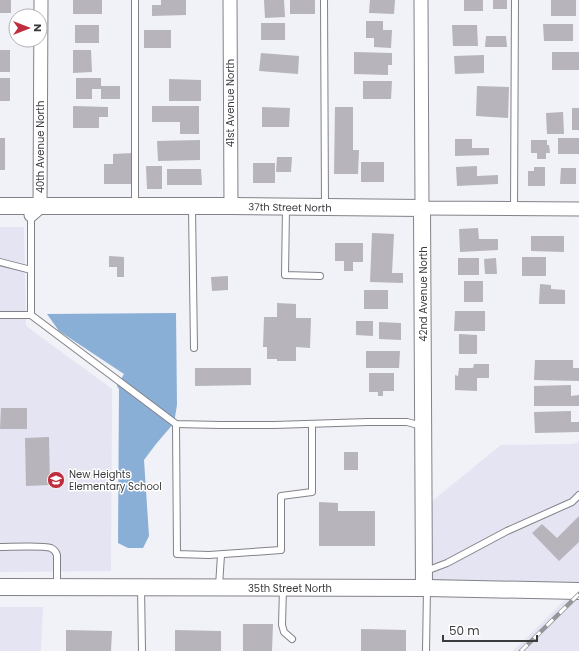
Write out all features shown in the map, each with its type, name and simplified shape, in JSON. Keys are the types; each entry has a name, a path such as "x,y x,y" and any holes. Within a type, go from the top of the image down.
{"street":[{"name":"40th Avenue North","path":"35,211 41,0"},
{"name":"41st Avenue North","path":"230,0 231,206"},
{"name":"42nd Avenue North","path":"421,0 424,572 426,588"},
{"name":"37th Street North","path":"0,206 35,211 135,206 579,209"},
{"name":"35th Street North","path":"0,587 426,588 579,591"}],"lane":[{"path":"135,0 135,206"},
{"path":"324,0 325,207"},
{"path":"514,209 515,0"},
{"path":"192,206 194,348"},
{"path":"286,206 285,275 320,276"},
{"name":"40th Avenue North","path":"31,315 31,270 35,211"},
{"path":"0,262 31,270"},
{"path":"0,315 31,315 176,424 220,425 407,422 423,426"},
{"path":"176,424 177,554 221,555 281,550 281,496 312,492 312,424"},
{"path":"424,572 447,563 507,531 572,502 579,495"},
{"path":"0,547 41,547 51,548 56,551 57,587"},
{"path":"219,588 221,555"},
{"path":"141,587 142,651"},
{"path":"283,588 282,625 284,632 292,639"},
{"path":"426,588 426,651"}],"shaded area":[{"name":"New Heights Elementary School","path":"0,227 24,227 26,326 112,389 111,571 0,572"},
{"path":"579,442 579,585 432,582 431,502 501,445 572,444"},
{"path":"567,598 579,598 579,651 513,651"},
{"path":"0,607 43,607 41,651 0,651"}],"water":[{"path":"176,313 177,405 174,423 144,460 149,536 143,548 128,548 118,543 119,389 117,386 124,374 59,331 47,314"}],"building":[{"path":"0,0 11,0 11,8 8,8 8,13 0,13"},
{"path":"73,0 102,0 102,14 73,14"},
{"path":"161,0 186,0 186,15 152,16 152,5 161,5"},
{"path":"264,0 284,0 285,17 265,18"},
{"path":"290,0 315,0 315,14 290,14"},
{"path":"370,0 395,0 394,14 369,13"},
{"path":"464,0 483,0 483,11 464,11"},
{"path":"493,0 507,0 507,9 493,9"},
{"path":"551,0 576,0 576,16 551,16"},
{"path":"366,21 383,21 383,30 392,30 391,48 374,47 374,38 366,38"},
{"path":"261,23 285,23 285,40 261,40"},
{"path":"543,24 573,24 573,41 544,41"},
{"path":"75,25 99,25 99,43 75,43"},
{"path":"452,25 477,25 478,46 453,46"},
{"path":"144,30 171,30 171,48 144,48"},
{"path":"486,36 506,36 507,47 485,47"},
{"path":"0,50 10,50 10,72 0,72"},
{"path":"73,50 91,50 92,72 73,73"},
{"path":"354,52 392,53 392,65 388,65 388,75 354,74"},
{"path":"552,52 579,52 579,70 552,70"},
{"path":"261,53 299,56 298,74 259,71"},
{"path":"484,55 484,73 455,74 454,56"},
{"path":"0,78 10,78 10,101 0,101"},
{"path":"76,78 101,78 101,86 120,86 120,99 101,99 101,89 92,89 92,99 76,99"},
{"path":"169,79 201,80 201,101 169,101"},
{"path":"363,81 392,81 391,99 363,99"},
{"path":"477,86 509,87 508,118 476,116"},
{"path":"73,106 108,107 108,117 99,117 99,128 73,128"},
{"path":"152,106 199,106 199,134 180,134 180,122 152,122"},
{"path":"262,107 290,108 289,127 262,127"},
{"path":"335,107 353,107 353,150 359,150 358,174 334,174"},
{"path":"572,108 579,108 579,130 572,130"},
{"path":"563,112 564,134 547,134 546,113"},
{"path":"0,138 5,138 5,170 0,170"},
{"path":"558,138 579,138 579,154 558,154"},
{"path":"455,139 472,139 472,148 489,148 489,155 455,156"},
{"path":"200,140 200,160 158,161 157,141"},
{"path":"531,140 547,140 550,153 546,153 546,159 537,159 537,153 531,153"},
{"path":"132,153 133,184 104,184 104,164 113,164 113,154"},
{"path":"277,157 292,157 291,172 276,172"},
{"path":"361,162 384,162 384,182 361,182"},
{"path":"253,163 275,163 275,183 253,183"},
{"path":"146,166 162,166 162,189 147,189"},
{"path":"477,166 477,176 498,175 498,184 457,186 456,167"},
{"path":"534,167 545,167 545,186 528,186 528,171 534,171"},
{"path":"561,168 576,168 576,184 560,184"},
{"path":"167,169 201,169 202,185 167,185"},
{"path":"478,228 479,239 498,239 498,250 460,252 459,229"},
{"path":"372,233 394,234 392,273 403,273 403,283 370,282"},
{"path":"531,236 564,236 564,252 531,251"},
{"path":"335,243 363,243 363,262 353,262 353,271 344,271 344,261 335,261"},
{"path":"109,256 124,257 124,277 117,277 117,267 109,267"},
{"path":"522,257 546,257 546,276 522,276"},
{"path":"458,258 479,258 479,275 458,275"},
{"path":"496,258 497,274 485,274 484,259"},
{"path":"228,276 228,290 212,291 211,277"},
{"path":"464,281 483,281 483,302 464,302"},
{"path":"540,284 551,285 551,289 565,290 565,304 539,304"},
{"path":"364,290 388,290 388,309 364,309"},
{"path":"277,303 296,304 296,318 311,318 310,348 296,347 296,361 277,361 277,359 267,359 267,347 263,347 264,317 277,317"},
{"path":"455,311 485,311 485,331 454,331"},
{"path":"356,321 373,321 373,336 356,335"},
{"path":"379,322 401,323 401,340 379,339"},
{"path":"459,334 477,335 477,354 459,354"},
{"path":"366,351 400,351 399,368 366,368"},
{"path":"535,360 573,360 573,368 579,368 579,381 534,380"},
{"path":"474,364 489,364 489,378 477,378 477,391 455,390 455,375 458,376 459,368 473,368"},
{"path":"195,368 251,368 251,385 195,386"},
{"path":"369,373 394,373 394,391 383,391 383,396 378,396 378,392 369,392"},
{"path":"571,385 571,396 579,395 579,406 534,406 534,386"},
{"path":"1,408 27,408 27,429 0,429"},
{"path":"571,411 571,422 579,422 579,432 535,433 534,412"},
{"path":"49,437 50,485 26,486 25,438"},
{"path":"344,452 358,452 358,470 344,470"},
{"path":"319,502 338,503 338,511 375,511 375,546 319,546"},
{"path":"579,516 579,542 559,561 532,533 542,524 557,538"},
{"path":"243,624 273,624 272,651 243,651"},
{"path":"361,629 406,630 406,651 361,651"},
{"path":"66,630 112,631 111,651 66,651"},
{"path":"175,630 221,631 221,651 175,651"}],"railway":[{"path":"521,651 579,594"}],"place":[{"name":"New Heights Elementary School","path":"56,480"}]}
